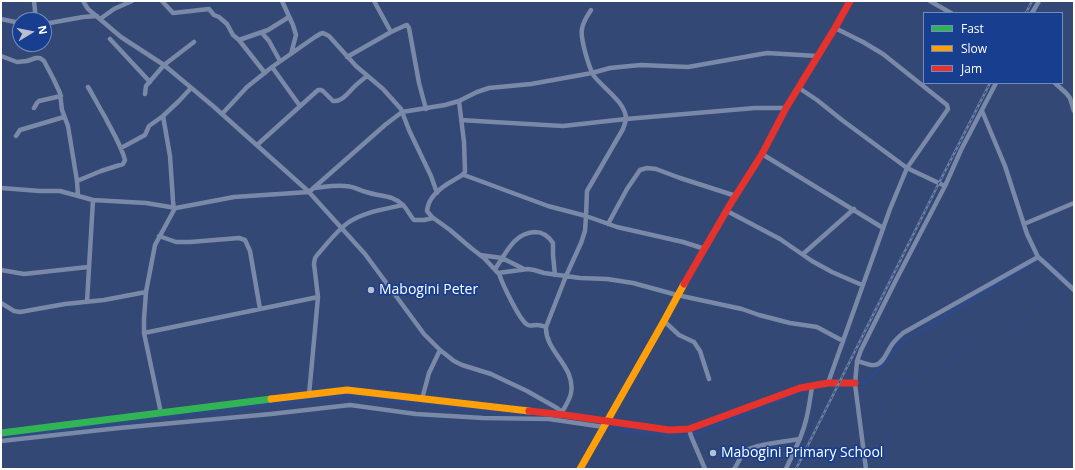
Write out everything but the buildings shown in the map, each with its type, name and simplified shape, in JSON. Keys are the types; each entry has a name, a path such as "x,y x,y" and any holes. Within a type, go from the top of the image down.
{"street":[{"path":"34,1 35,12"},
{"path":"83,1 88,9 98,18 121,36 164,65 222,114 309,192 365,254 424,334 440,350 454,361 462,365 492,374 527,391 557,408 563,414"},
{"path":"52,22 76,18 98,18 130,1"},
{"path":"162,1 174,13 210,10 214,15 223,20 265,73"},
{"path":"282,1 296,35 290,54"},
{"path":"374,1 391,32"},
{"path":"580,469 664,321 677,295 762,154 786,108 850,1"},
{"path":"930,1 949,12"},
{"path":"1033,12 1039,1"},
{"path":"563,414 571,394 572,382 569,374 550,343 546,333 546,327 585,231 587,191 623,129 626,119 621,104 592,73 583,43 582,31 584,22 591,10"},
{"path":"240,40 250,35 262,33 273,28 289,17"},
{"path":"1,19 12,21"},
{"path":"348,57 391,32 407,25 409,28 419,83 426,109"},
{"path":"828,383 883,228 907,168 947,112 948,107 883,54 835,28"},
{"path":"262,33 269,41 280,61"},
{"path":"222,114 248,87 272,67 315,36 323,33 328,36 399,106 431,176 437,193"},
{"path":"110,39 150,82"},
{"path":"145,94 145,87 164,65 194,42"},
{"path":"1,188 60,191 93,200 146,203 174,208 234,197 309,192 385,125 402,112 445,105 459,101 489,88 520,85 592,73 610,68 635,65 688,67 767,53 817,56"},
{"path":"1,56 17,62 27,62 38,58 42,59 46,65 61,96 62,110 68,126 78,196"},
{"path":"272,67 300,106"},
{"path":"257,145 320,90 335,101 342,98 367,76"},
{"path":"866,469 855,383 857,361 892,288 945,186 961,150 996,84"},
{"path":"1056,84 1070,98 1074,111"},
{"path":"77,181 123,164 125,160 121,148 97,101 88,87"},
{"path":"121,148 144,135 149,126 163,116 191,88"},
{"path":"799,88 907,168 945,186"},
{"path":"34,108 36,103 39,101 61,96"},
{"path":"459,101 464,142 464,175"},
{"path":"461,120 563,126 755,108 786,108"},
{"path":"982,111 1005,166 1024,224 1038,257 1073,287"},
{"path":"161,414 144,333 146,292 155,245 174,208 170,156 163,116"},
{"path":"16,136 20,130 64,117"},
{"path":"762,154 883,228"},
{"path":"608,224 627,189 640,170 644,168 662,171 736,196"},
{"path":"546,327 540,325 528,326 517,311 497,271 480,255 428,213 427,208 437,193 451,182 464,175 548,206 586,216 617,227 683,242 705,249"},
{"path":"314,188 345,186 353,187 364,192 377,195 389,196 403,205 414,220 433,218"},
{"path":"87,302 93,200"},
{"path":"1024,224 1074,203"},
{"path":"309,395 318,297 314,264 315,258 348,222 375,211 403,205"},
{"path":"803,254 854,209"},
{"path":"727,211 780,239 812,261 862,286"},
{"path":"497,271 502,258 518,237 523,234 538,232 548,237 553,243 555,275"},
{"path":"159,236 176,242 239,238 245,240 250,251 260,310"},
{"path":"480,255 502,258 526,269"},
{"path":"857,361 872,365 878,364 884,358 890,346 904,332 1038,257"},
{"path":"1,270 24,274 88,267"},
{"path":"497,271 526,269 555,275 607,279 633,283 677,295 742,309 790,323 817,327 843,341"},
{"path":"1,304 18,312 65,304 104,300 146,292"},
{"path":"144,333 318,297"},
{"path":"664,321 679,335 694,342 700,351 709,379"},
{"path":"422,399 429,373 440,350"},
{"path":"1,441 350,405 416,414 483,418 550,419 669,430 689,429 800,388 828,383 855,383"},
{"path":"786,469 800,439 809,409 812,387"},
{"path":"1,432 161,414 347,390 563,414 606,424"},
{"path":"689,429 705,469"},
{"path":"734,469 746,450 763,445 800,439"}],"waterway":[{"path":"853,384 866,383 904,341 1035,261 1046,261 1074,287"},
{"path":"890,469 882,401 896,385 910,381 939,366 1072,290"},
{"path":"603,427 683,437 691,436 804,390"},
{"path":"1,437 348,395 535,417"}],"railway":[{"path":"1026,12 1032,1"},
{"path":"796,469 989,84"}],"traffic: fast":[{"path":"1,433 271,399"}],"traffic: slow":[{"path":"580,469 684,284"},
{"path":"271,399 347,390 529,411"}],"traffic: jam":[{"path":"684,284 731,203 762,154 786,108 850,1"},
{"path":"529,411 669,430 689,429 800,388 828,383 855,383"}],"place":[{"name":"Mabogini Peter","path":"371,290"},
{"name":"Mabogini Primary School","path":"713,453"}]}
